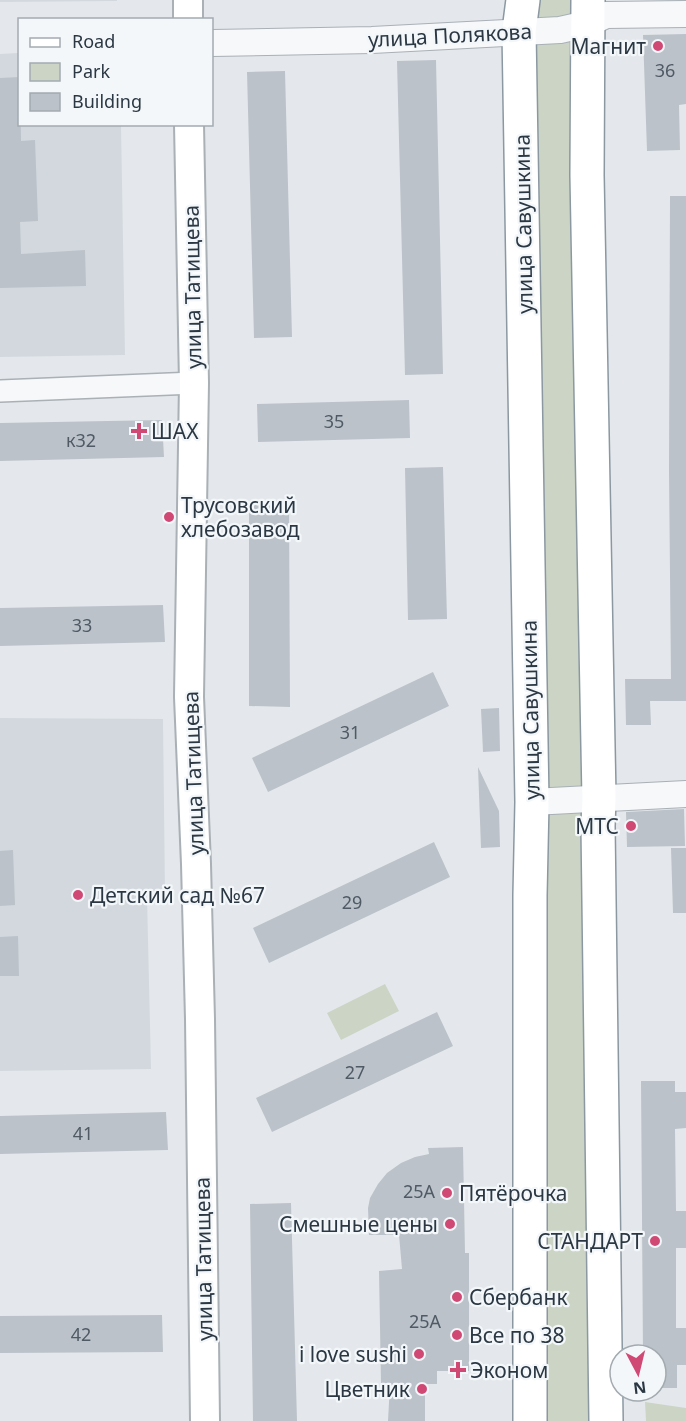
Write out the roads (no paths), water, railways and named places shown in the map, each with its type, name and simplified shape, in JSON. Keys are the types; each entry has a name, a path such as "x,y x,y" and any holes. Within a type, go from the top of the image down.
{"highway":[{"path":"588,12 587,187 599,798 606,1421"},
{"name":"улица Савушкина","path":"521,16 532,802 530,1421"}],"main road":[{"path":"188,0 188,18"},
{"name":"улица Татищева","path":"189,126 194,383 189,697 200,1019 205,1421"}],"street":[{"name":"улица Полякова","path":"213,43 372,40 521,16 560,30 588,12 606,15 686,15"},
{"path":"0,391 194,383"},
{"path":"532,802 686,794"}],"place":[{"name":"Магнит","path":"658,46"},
{"name":"ШАХ","path":"139,431"},
{"name":"Трусовский хлебозавод","path":"169,517"},
{"name":"МТС","path":"631,826"},
{"name":"Детский сад №67","path":"78,895"},
{"name":"Пятёрочка","path":"447,1193"},
{"name":"Смешные цены","path":"450,1224"},
{"name":"СТАНДАРТ","path":"655,1241"},
{"name":"Сбербанк","path":"457,1297"},
{"name":"Все по 38","path":"457,1335"},
{"name":"i love sushi","path":"419,1354"},
{"name":"Эконом","path":"458,1370"},
{"name":"Цветник","path":"422,1389"}]}
